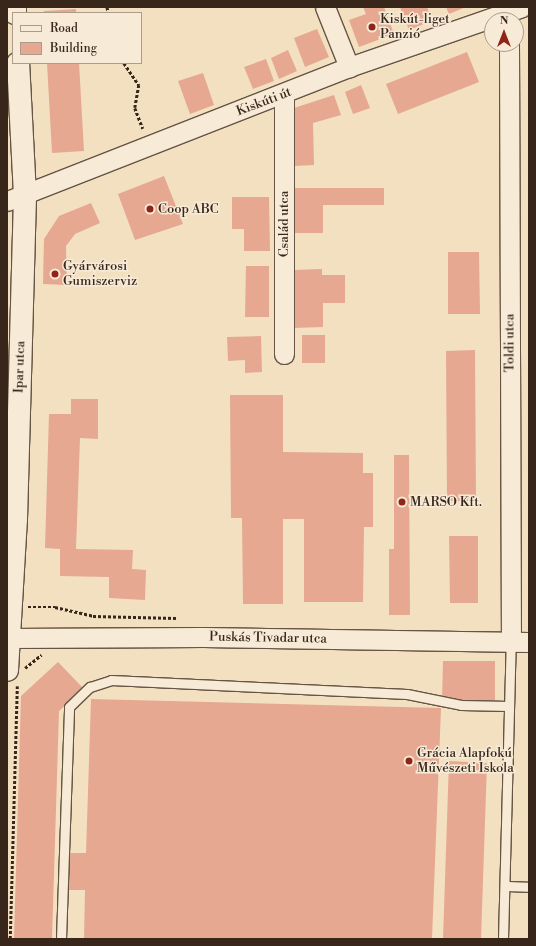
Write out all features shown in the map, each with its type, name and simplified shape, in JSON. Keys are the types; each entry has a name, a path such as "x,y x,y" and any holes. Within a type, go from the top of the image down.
{"street":[{"path":"325,7 348,67"},
{"name":"Kiskúti út","path":"16,198 284,94 348,67 484,22"},
{"name":"Toldi utca","path":"509,52 520,642"},
{"name":"Ipar utca","path":"7,670 16,519 16,198 18,64"},
{"name":"Család utca","path":"284,94 284,354"},
{"name":"Puskás Tivadar utca","path":"8,638 202,637 520,642"}],"lane":[{"path":"504,939 508,706 520,642"},
{"path":"61,939 69,706 90,687 111,680 407,694 461,705 508,706"},
{"path":"505,886 529,887"}],"path":[{"path":"125,64 139,85 135,108 150,146"},
{"path":"55,607 93,616"}],"building":[{"name":"Kiskút-liget Panzió","path":"363,7 384,7 394,34 359,47 349,20 366,14"},
{"path":"400,7 427,7 432,21 409,30"},
{"path":"446,7 466,7 449,14"},
{"path":"76,9 76,12 44,11"},
{"path":"317,29 329,57 305,67 294,38"},
{"path":"288,50 297,71 279,79 271,58"},
{"path":"467,52 479,82 398,114 386,84"},
{"path":"266,59 274,81 253,89 244,67"},
{"path":"47,64 79,64 84,151 52,153"},
{"path":"203,73 214,105 190,114 178,81"},
{"path":"361,85 370,108 353,114 345,92"},
{"path":"334,95 341,115 313,123 314,165 294,166 294,108"},
{"name":"Coop ABC","path":"164,176 183,224 135,240 118,194"},
{"path":"293,188 384,188 384,205 323,205 323,233 292,233"},
{"path":"232,197 269,197 270,251 244,251 244,229 232,229"},
{"path":"91,203 100,223 75,234 66,246 67,285 43,284 44,239 59,216"},
{"path":"448,252 479,252 480,314 448,314"},
{"path":"246,266 269,266 269,317 245,317"},
{"path":"322,269 322,275 345,275 345,303 323,303 323,327 293,328 293,270"},
{"path":"302,335 325,335 325,363 302,363"},
{"path":"261,336 262,372 245,373 245,360 228,361 227,337"},
{"path":"475,350 476,501 447,501 446,351"},
{"path":"230,395 283,395 283,452 363,453 363,473 373,473 373,527 364,527 363,602 304,602 304,519 283,519 283,604 243,604 242,518 231,518"},
{"path":"71,399 98,399 98,439 80,438 76,549 133,550 132,569 146,570 145,600 109,598 109,577 60,576 60,549 45,548 49,414 71,414"},
{"name":"MARSO Kft.","path":"394,455 409,455 410,615 389,615 389,549 394,549"},
{"path":"449,536 478,536 478,603 450,603"},
{"path":"443,661 495,661 495,700 442,700"},
{"path":"58,662 84,689 59,711 52,939 14,939 21,696"},
{"path":"91,699 441,708 432,939 84,939 85,890 68,890 70,853 86,853"},
{"path":"449,761 487,763 481,939 443,939"}],"place":[{"name":"Kiskút-liget Panzió","path":"372,27"},
{"name":"Coop ABC","path":"150,209"},
{"name":"Gyárvárosi Gumiszerviz","path":"55,274"},
{"name":"MARSO Kft.","path":"402,502"},
{"name":"Grácia Alapfokú Művészeti Iskola","path":"409,761"}]}
